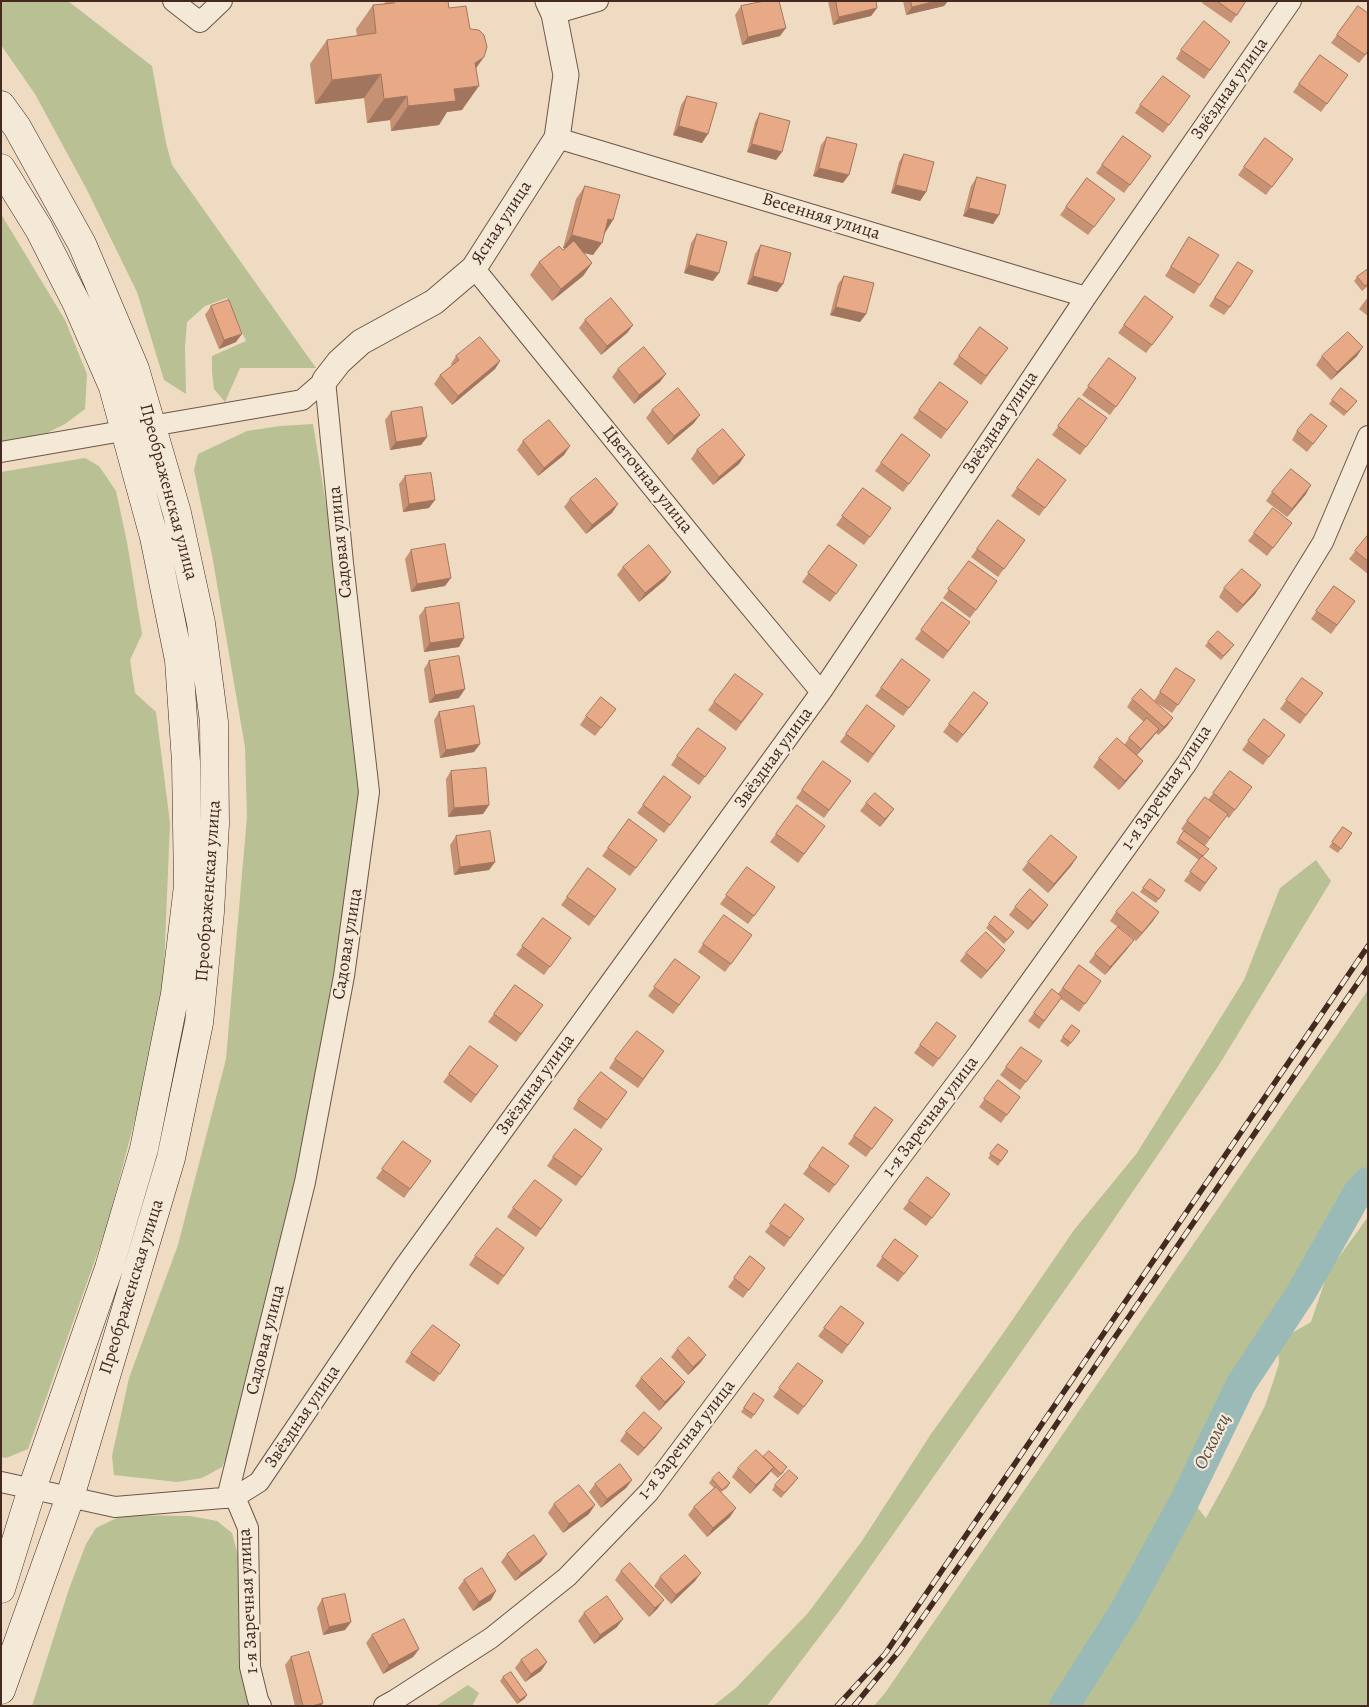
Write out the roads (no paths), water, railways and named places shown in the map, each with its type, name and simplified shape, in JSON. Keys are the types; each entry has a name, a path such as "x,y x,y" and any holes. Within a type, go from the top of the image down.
{"main road":[{"name":"Преображенская улица","path":"1,105 17,128 82,244 135,369 138,428 154,537 179,660 186,762 188,886 175,994 144,1149 109,1268 32,1489 1,1589"},
{"name":"Преображенская улица","path":"1,168 39,229 77,304 113,387 138,428 177,513 201,623 214,722 215,824 210,912 199,1023 171,1158 70,1497 1,1690"}],"street":[{"path":"173,1 200,22 222,1"},
{"path":"551,8 598,1"},
{"name":"Звёздная улица","path":"231,1498 259,1482 404,1267 822,692 1086,296 1291,1"},
{"name":"Ясная улица","path":"325,380 339,362 360,342 434,302 474,268 557,138 566,75 551,8"},
{"name":"Весенняя улица","path":"557,138 1086,296"},
{"name":"Цветочная улица","path":"474,268 718,568 822,692"},
{"path":"1,452 302,400 325,380"},
{"name":"Садовая улица","path":"231,1498 306,1182 344,976 370,792 343,563 325,380"},
{"name":"1-я Заречная улица","path":"384,1706 491,1638 567,1577 649,1492 979,1053 1187,763 1323,542 1368,436"},
{"path":"1,1482 115,1507 231,1498"},
{"name":"1-я Заречная улица","path":"231,1498 248,1528 250,1667 261,1706"}],"waterway":[{"name":"Осколец","path":"1064,1706 1125,1610 1185,1500 1241,1384 1301,1293 1357,1194 1368,1182"}],"railway":[{"path":"837,1706 885,1654 1368,946"},
{"path":"854,1706 900,1650 1008,1496 1368,968"}]}
